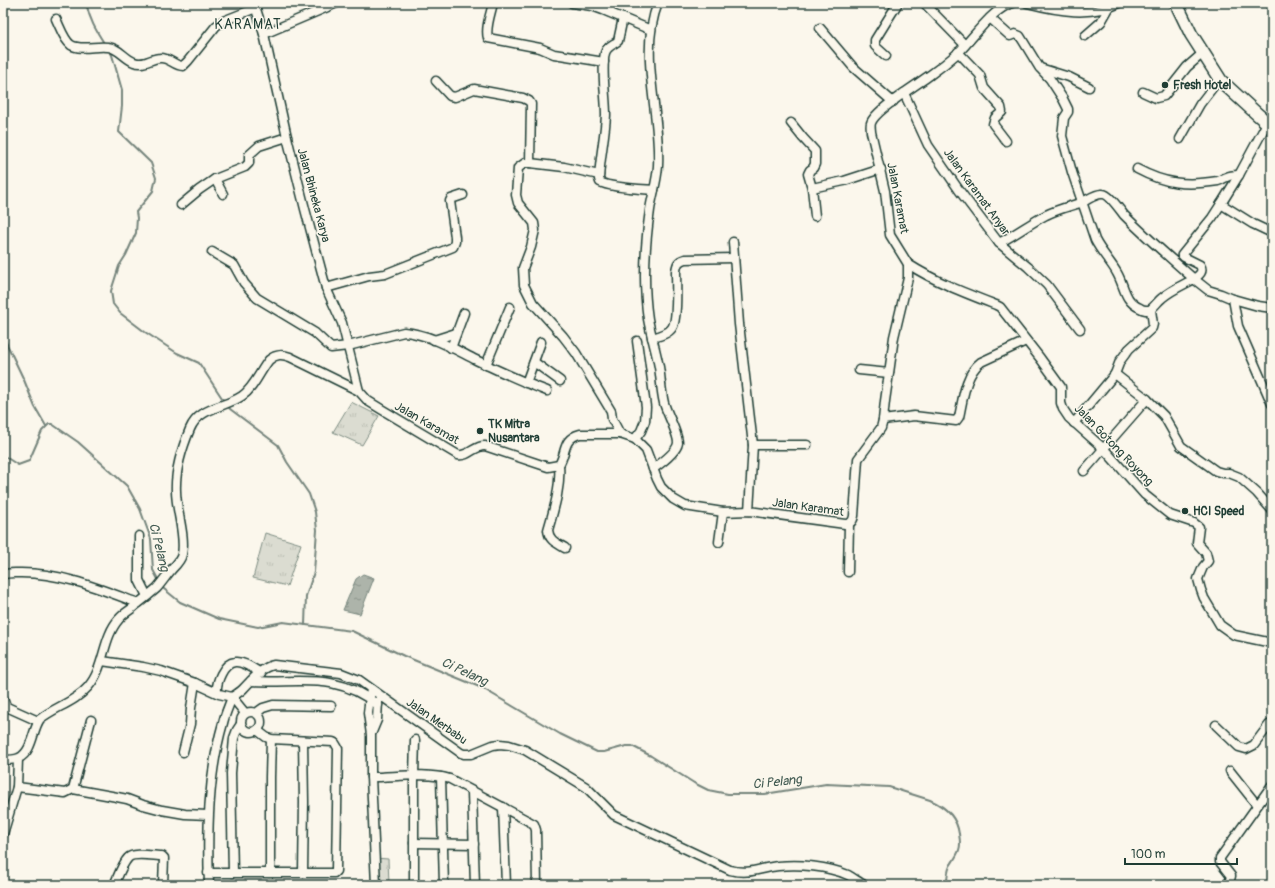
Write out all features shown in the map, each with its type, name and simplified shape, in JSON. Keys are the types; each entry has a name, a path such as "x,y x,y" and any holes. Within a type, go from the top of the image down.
{"highway":[{"path":"1176,3 1191,34 1220,78 1269,125"}],"street":[{"path":"264,34 337,3"},
{"path":"493,3 487,35 488,38 540,48 554,54 604,62"},
{"path":"572,3 592,6 651,30"},
{"path":"609,12 612,3"},
{"path":"654,469 676,449 678,443 664,403 659,368 645,298 650,210 658,167 658,146 651,72 651,30 658,3"},
{"path":"886,56 875,46 875,40 898,3"},
{"path":"924,3 964,45"},
{"name":"Jalan Karamat","path":"635,439 646,450 661,487 678,503 685,506 723,512 749,511 849,524 854,520 858,459 882,428 894,337 908,278 908,264 890,235 881,169 870,127 873,119 904,93 930,75 958,52 990,18 1002,8 1013,3"},
{"path":"1027,3 1064,11 1092,11 1109,8 1120,3"},
{"path":"56,19 68,42 76,47 108,47 116,49 122,55 134,62 147,63 162,58 174,64 183,66 216,26 223,21 255,6"},
{"name":"Jalan Bhineka Karya","path":"255,6 264,34 287,137 326,288 342,323 359,391"},
{"path":"1085,36 1101,22 1109,8"},
{"path":"623,18 618,41 607,48 604,62 606,113 599,181 602,183 630,188 654,190"},
{"path":"990,18 1008,35 1018,34 1020,36 1039,68 1050,79 1064,99 1068,112 1064,118 1062,136 1072,172 1095,240 1100,250 1117,273 1125,295 1132,304 1139,308 1150,310 1171,291 1201,274 1202,272 1200,265 1182,255 1212,218 1269,125"},
{"path":"820,28 853,67 893,102"},
{"path":"958,52 980,75 984,88 1002,107 1002,112 995,118 993,124 1006,141"},
{"path":"1143,92 1156,98 1164,96 1188,67 1203,53"},
{"path":"1039,68 1069,77 1089,88"},
{"path":"1180,139 1200,104 1220,78"},
{"path":"436,81 450,96 455,97 474,89 524,98 528,101 531,104 530,163"},
{"name":"Jalan Karamat Anyar","path":"904,93 919,128 932,152 999,244 1028,267 1046,285 1080,329"},
{"path":"791,124 815,151 815,164 814,167 808,172 812,188 815,216"},
{"path":"181,205 215,179 245,167 249,163 249,155 259,146 287,137"},
{"path":"599,175 564,167 525,163 518,168 516,195 518,203 534,223 535,230 531,247 523,268 524,286 533,303 563,336 576,353 611,411 612,419 620,434"},
{"path":"812,188 844,181 881,169"},
{"path":"1137,169 1151,177 1167,182 1178,183 1219,181 1228,176 1239,175"},
{"path":"215,179 223,194"},
{"path":"999,244 1015,235 1029,224 1048,214 1082,202 1099,194 1104,194 1152,242 1208,290 1233,299 1272,308"},
{"path":"326,288 370,276 385,274 452,247 455,237 450,201 451,199 463,195"},
{"path":"1221,204 1253,224 1272,233"},
{"path":"733,242 739,324 752,445 749,511"},
{"path":"212,252 234,266 244,283 263,302 314,333 331,348 348,346 404,332 419,334 526,383 547,390"},
{"path":"652,338 666,333 673,328 675,318 676,270 677,264 680,261 685,259 734,258"},
{"name":"Jalan Gotong Royong","path":"908,264 918,271 954,289 1000,307 1061,387 1061,403 1063,409 1074,423 1104,449 1145,495 1174,517 1194,523 1199,527 1198,543 1206,553 1208,560 1198,579 1204,598 1220,626 1234,635 1272,643"},
{"path":"1233,299 1238,326 1272,404"},
{"path":"486,365 510,307"},
{"path":"1074,423 1115,374 1120,361 1129,349 1152,328 1150,310"},
{"path":"451,348 464,313"},
{"path":"434,340 456,333"},
{"path":"565,548 553,541 549,536 548,530 559,486 559,465 567,442 574,435 580,434 620,434 635,439 641,431 645,421 646,407 637,341"},
{"path":"526,383 541,342"},
{"path":"883,420 914,416 956,421 959,417 968,380 973,370 981,362 1026,342"},
{"name":"Jalan Karamat","path":"38,721 83,692 94,679 102,661 111,631 115,624 120,618 156,588 181,559 180,520 176,492 176,478 190,429 195,420 202,414 242,396 248,391 269,360 273,357 282,355 290,357 359,391 368,401 381,410 458,455 465,455 479,446 485,446 544,466 554,467 559,465"},
{"path":"534,362 560,381"},
{"path":"859,370 889,373"},
{"path":"1115,374 1148,399 1164,416 1180,446 1216,471 1229,473 1239,477 1257,493 1272,510"},
{"path":"1084,471 1148,399"},
{"path":"752,445 807,445"},
{"path":"719,542 723,512"},
{"path":"848,572 849,524"},
{"path":"139,536 139,580 147,596"},
{"path":"3,575 9,573 32,573 62,578 85,583 138,603"},
{"path":"102,661 161,671 195,683 232,697 245,713"},
{"path":"217,692 216,687 222,673 227,666 234,662 242,663 261,673"},
{"name":"Jalan Merbabu","path":"232,697 241,691 250,681 270,666 274,665 341,673 359,680 461,753 471,754 500,744 525,750 586,787 614,815 730,870 744,873 778,866 819,867 849,876 864,885"},
{"path":"250,681 326,682 350,688 370,698 378,705"},
{"path":"183,752 190,724 195,683"},
{"path":"371,688 368,713 371,735 371,778 376,885"},
{"path":"371,735 377,720 379,694"},
{"path":"209,885 208,816 211,786 223,723 232,697"},
{"path":"3,698 6,706 9,708 38,721 28,748 23,755 18,759 3,760"},
{"path":"245,713 256,713 273,704 331,706"},
{"path":"233,873 231,773 234,738 245,713"},
{"path":"241,724 246,731 253,732 257,730 261,724 261,720 256,713"},
{"path":"73,789 91,720"},
{"path":"1216,725 1239,747 1246,749 1254,745 1272,723"},
{"path":"208,873 334,873 336,871 338,776 338,748 336,743 272,739 266,737 257,730"},
{"path":"270,872 270,777 272,739"},
{"path":"414,885 415,740"},
{"path":"303,741 303,873"},
{"path":"3,834 17,787 18,759"},
{"path":"1230,771 1258,805"},
{"path":"371,778 414,776 441,777 450,779 534,824 537,885"},
{"path":"441,777 444,885"},
{"path":"1227,885 1230,880 1230,876 1220,862 1220,858 1272,785"},
{"path":"17,787 65,793 73,789 128,799 162,810 208,816"},
{"path":"472,792 475,885"},
{"path":"503,807 506,885"},
{"path":"414,843 474,844"},
{"path":"115,883 127,858 132,855 137,855 163,857 163,885"}],"green space":[{"path":"351,402 379,416 362,445 333,432"},
{"path":"265,533 301,544 287,586 253,578"},
{"path":"375,858 388,859 389,884 374,884"}],"water":[{"path":"363,574 374,578 360,614 343,610 356,579"}],"waterway":[{"path":"86,3 93,24 104,43"},
{"path":"109,50 112,55 122,90 119,132 151,163 156,178 153,191 136,212 136,233 119,266 111,291 113,304 120,313 145,332 177,353 199,363 224,401"},
{"path":"3,336 35,407 46,426"},
{"path":"227,405 230,409 278,445 287,462 309,494 315,512 317,530 314,572 306,596 305,625"},
{"name":"Ci Pelang","path":"3,452 4,456 18,465 29,461 42,431 49,424 52,424 78,442 127,486 140,509 151,539 153,570 159,581"},
{"name":"Ci Pelang","path":"162,586 180,602 219,619 258,627 283,622 352,631 404,656 482,688 560,734 597,752 632,746 708,790 728,794 765,794 826,784 889,787 930,800 946,810 953,818 958,828 960,848 949,868 947,885"}],"place":[{"name":"Fresh Hotel","path":"1165,85"},
{"name":"TK Mitra Nusantara","path":"480,431"},
{"name":"HCI Speed","path":"1185,511"}],"district":[{"name":"KARAMAT","path":"248,24"}]}
